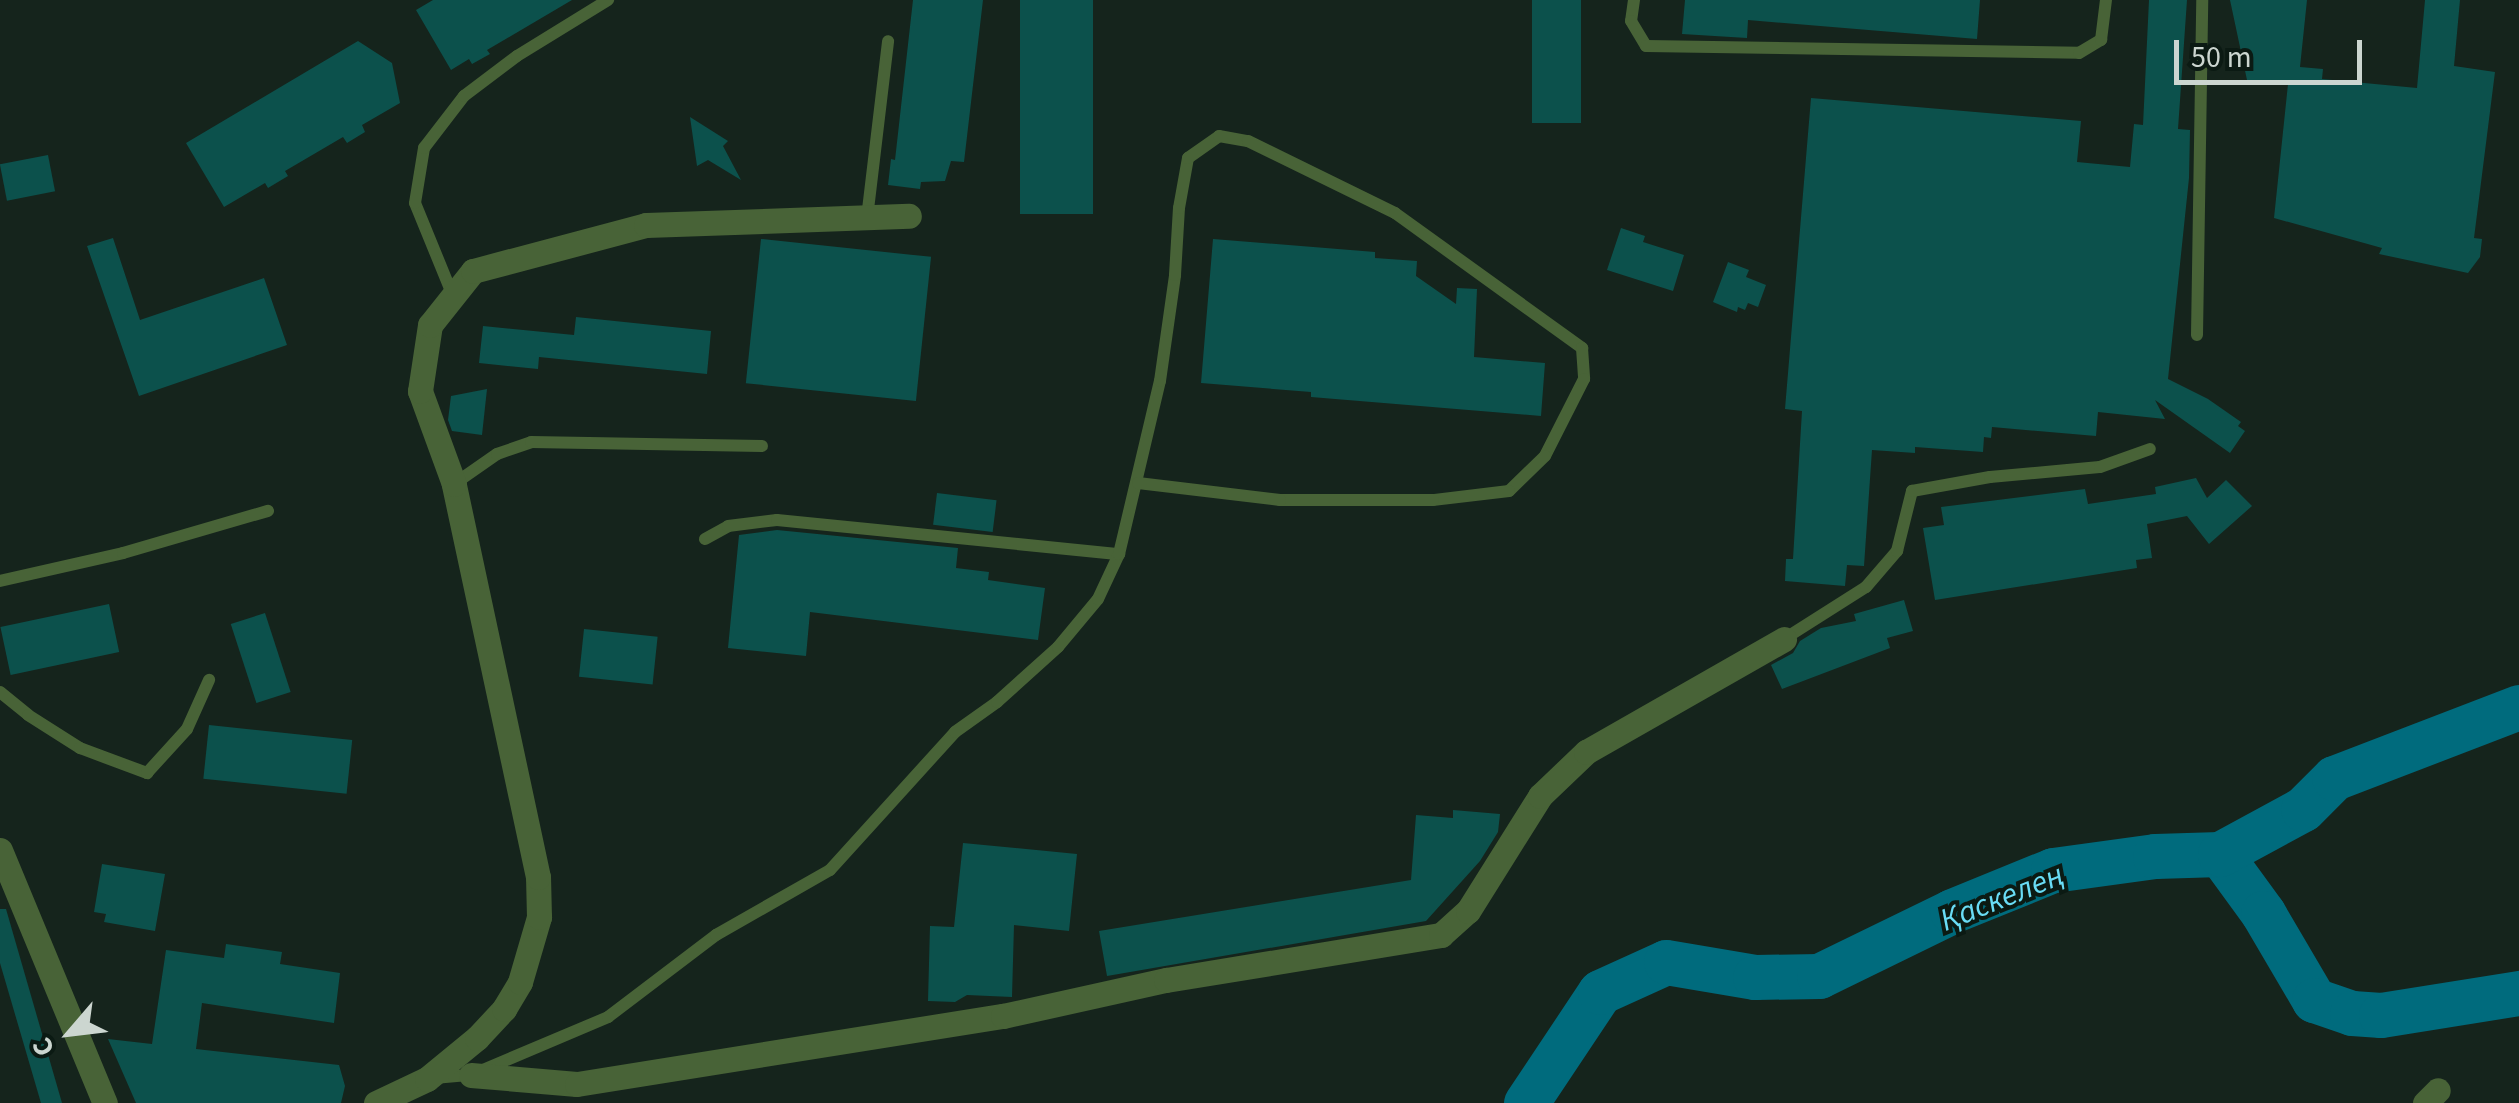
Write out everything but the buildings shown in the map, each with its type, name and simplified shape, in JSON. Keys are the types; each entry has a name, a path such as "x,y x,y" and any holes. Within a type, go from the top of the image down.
{"street":[{"path":"376,1103 427,1078 477,1038 504,1009 520,982 539,918 538,877 454,484 420,391 430,325 473,271 646,225 908,216"},
{"path":"470,1075 523,1082 596,1081 1004,1016 1166,980 1441,935 1468,911 1540,796 1586,752 1784,639"},
{"path":"0,850 105,1103"}],"lane":[{"path":"453,296 415,203 424,148 464,96 517,56 608,0"},
{"path":"1634,0 1630,21 1646,46 2079,53 2101,40 2106,0"},
{"path":"2197,335 2202,0"},
{"path":"868,218 888,40"},
{"path":"427,1078 470,1075 608,1016 716,935 830,870 955,732 997,702 1058,647 1098,599 1119,554 1160,381 1175,276 1178,208 1188,158 1219,136 1248,141 1395,212 1582,348 1584,379 1544,456 1509,491 1433,500 1280,500 1138,483"},
{"path":"454,484 497,454 531,442 762,446"},
{"path":"1784,639 1866,587 1898,550 1912,491 1990,477 2100,468 2150,450"},
{"path":"0,581 123,553 268,511"},
{"path":"705,539 728,526 777,520 1119,554"},
{"path":"0,692 28,716 80,748 147,773 187,728 209,680"}],"waterway":[{"name":"Қаскелең","path":"1526,1103 1600,992 1666,962 1755,977 1819,976 1952,911 2053,870 2155,856 2220,854 2303,809 2334,778 2519,707"},
{"path":"2220,854 2263,913 2314,1000 2352,1013 2381,1015 2519,993"}]}
